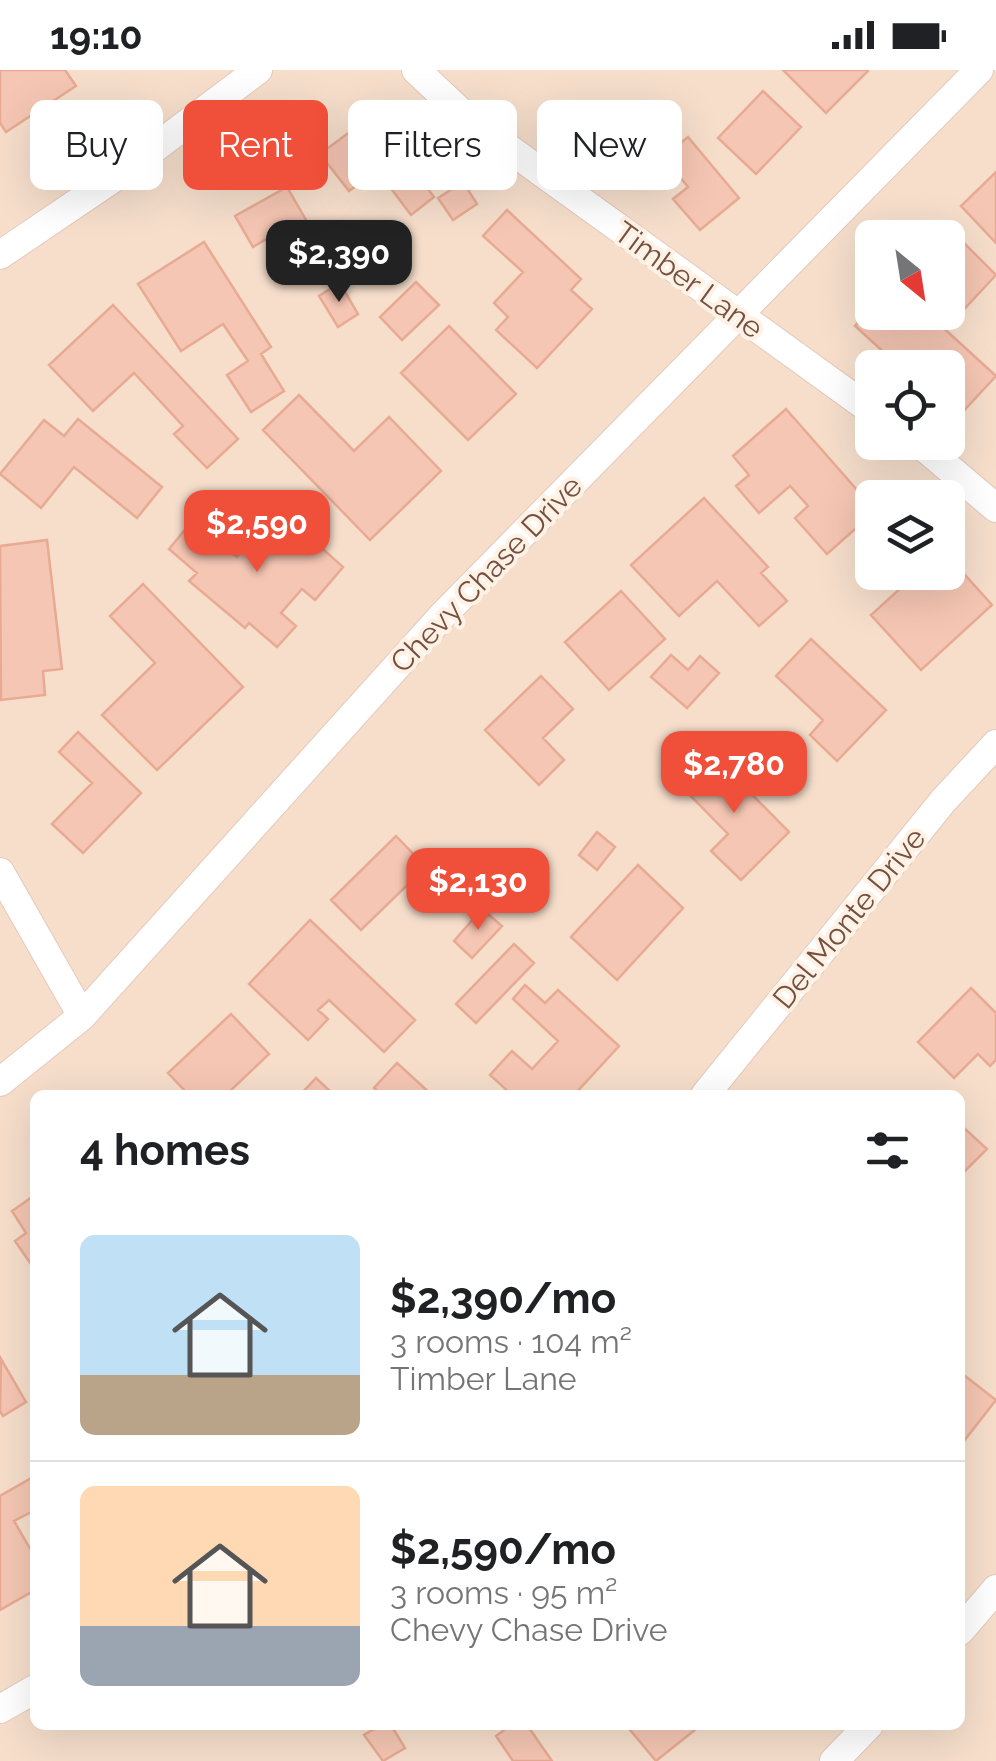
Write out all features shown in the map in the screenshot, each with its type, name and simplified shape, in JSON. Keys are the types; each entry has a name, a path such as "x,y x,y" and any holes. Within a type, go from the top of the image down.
{"street":[{"path":"0,255 127,169 258,70"},
{"name":"Timber Lane","path":"416,70 468,119 855,399"},
{"name":"Chevy Chase Drive","path":"0,1082 82,1016 443,615 979,70"},
{"path":"939,460 996,508"},
{"name":"Del Monte Drive","path":"710,1090 943,802 996,744"},
{"path":"0,872 82,1016"},
{"path":"965,1625 996,1589"},
{"path":"0,1710 30,1691"},
{"path":"834,1761 864,1730"}],"shaded area":[{"path":"0,70 996,70 996,1761 0,1761"}],"building":[{"path":"0,70 65,70 76,86 55,100 30,100 30,116 6,132 0,123"},
{"path":"783,70 867,70 868,71 826,113"},
{"path":"763,91 801,127 756,174 718,138"},
{"path":"348,133 348,190 328,164 328,148"},
{"path":"688,137 739,198 700,230 673,199 688,187 682,180 682,142"},
{"path":"996,172 996,243 961,206"},
{"path":"282,190 289,190 317,239 282,259 270,237 253,247 235,216"},
{"path":"392,190 429,190 434,197 411,215"},
{"path":"450,190 468,190 477,204 453,220 438,198"},
{"path":"507,210 581,279 571,290 592,309 537,368 496,330 508,317 494,303 523,272 483,236"},
{"path":"204,242 271,347 261,354 284,391 251,412 227,375 248,361 223,324 181,351 138,284"},
{"path":"965,244 996,275 965,308"},
{"path":"416,282 439,305 402,340 380,317"},
{"path":"340,283 358,314 338,327 319,296"},
{"path":"113,305 238,439 207,468 174,434 183,426 134,373 93,411 49,365"},
{"path":"449,326 516,394 468,440 401,373"},
{"path":"859,330 946,330 996,376 965,409 965,350 881,350"},
{"path":"299,395 354,451 389,417 441,471 370,540 263,430"},
{"path":"786,409 855,488 855,529 827,554 795,518 808,506 790,486 759,513 736,486 749,475 733,456"},
{"path":"78,419 162,487 137,518 74,467 41,508 0,474 44,420 64,436"},
{"path":"704,498 768,567 761,573 787,601 759,626 717,581 679,616 631,565"},
{"path":"270,519 306,549 314,541 343,567 315,600 302,589 281,613 296,626 277,647 249,623 245,628 189,581 197,573 169,549 193,520 237,557"},
{"path":"47,540 62,669 43,671 45,695 1,700 0,546"},
{"path":"965,575 992,605 921,670 871,615 899,590 965,590"},
{"path":"143,584 243,687 157,770 102,715 155,663 110,616"},
{"path":"621,591 665,639 609,690 565,642"},
{"path":"811,639 886,710 837,761 810,735 823,720 776,676"},
{"path":"671,655 688,670 700,656 719,673 687,708 651,677"},
{"path":"541,676 573,709 543,738 564,760 539,785 485,730"},
{"path":"78,732 141,793 83,853 52,824 92,783 59,752"},
{"path":"711,753 789,832 741,880 711,851 728,834 679,784"},
{"path":"597,832 615,847 597,870 579,855"},
{"path":"396,836 426,867 361,930 331,900"},
{"path":"638,865 683,908 617,980 571,937"},
{"path":"482,909 502,926 472,958 454,941"},
{"path":"310,920 415,1020 384,1052 329,1000 318,1010 328,1019 308,1040 249,984"},
{"path":"514,944 534,963 476,1023 456,1004"},
{"path":"525,985 545,1003 558,990 619,1046 579,1090 506,1090 490,1075 512,1051 532,1069 558,1041 513,999"},
{"path":"971,988 996,1013 996,1060 990,1066 978,1054 954,1078 918,1042"},
{"path":"231,1014 269,1054 231,1090 184,1090 168,1073"},
{"path":"397,1063 427,1090 376,1090 374,1088"},
{"path":"316,1078 329,1090 305,1090"},
{"path":"965,1129 987,1149 965,1171"},
{"path":"30,1198 30,1263 15,1241 26,1233 12,1211"},
{"path":"1,1359 26,1402 3,1416 0,1411"},
{"path":"965,1376 996,1400 965,1440"},
{"path":"30,1479 30,1513 14,1521 30,1548 30,1593 0,1610 0,1496"},
{"path":"372,1730 394,1730 405,1748 383,1761 364,1735"},
{"path":"504,1730 530,1730 552,1761 513,1761 496,1736"},
{"path":"630,1730 695,1730 656,1761"}]}
